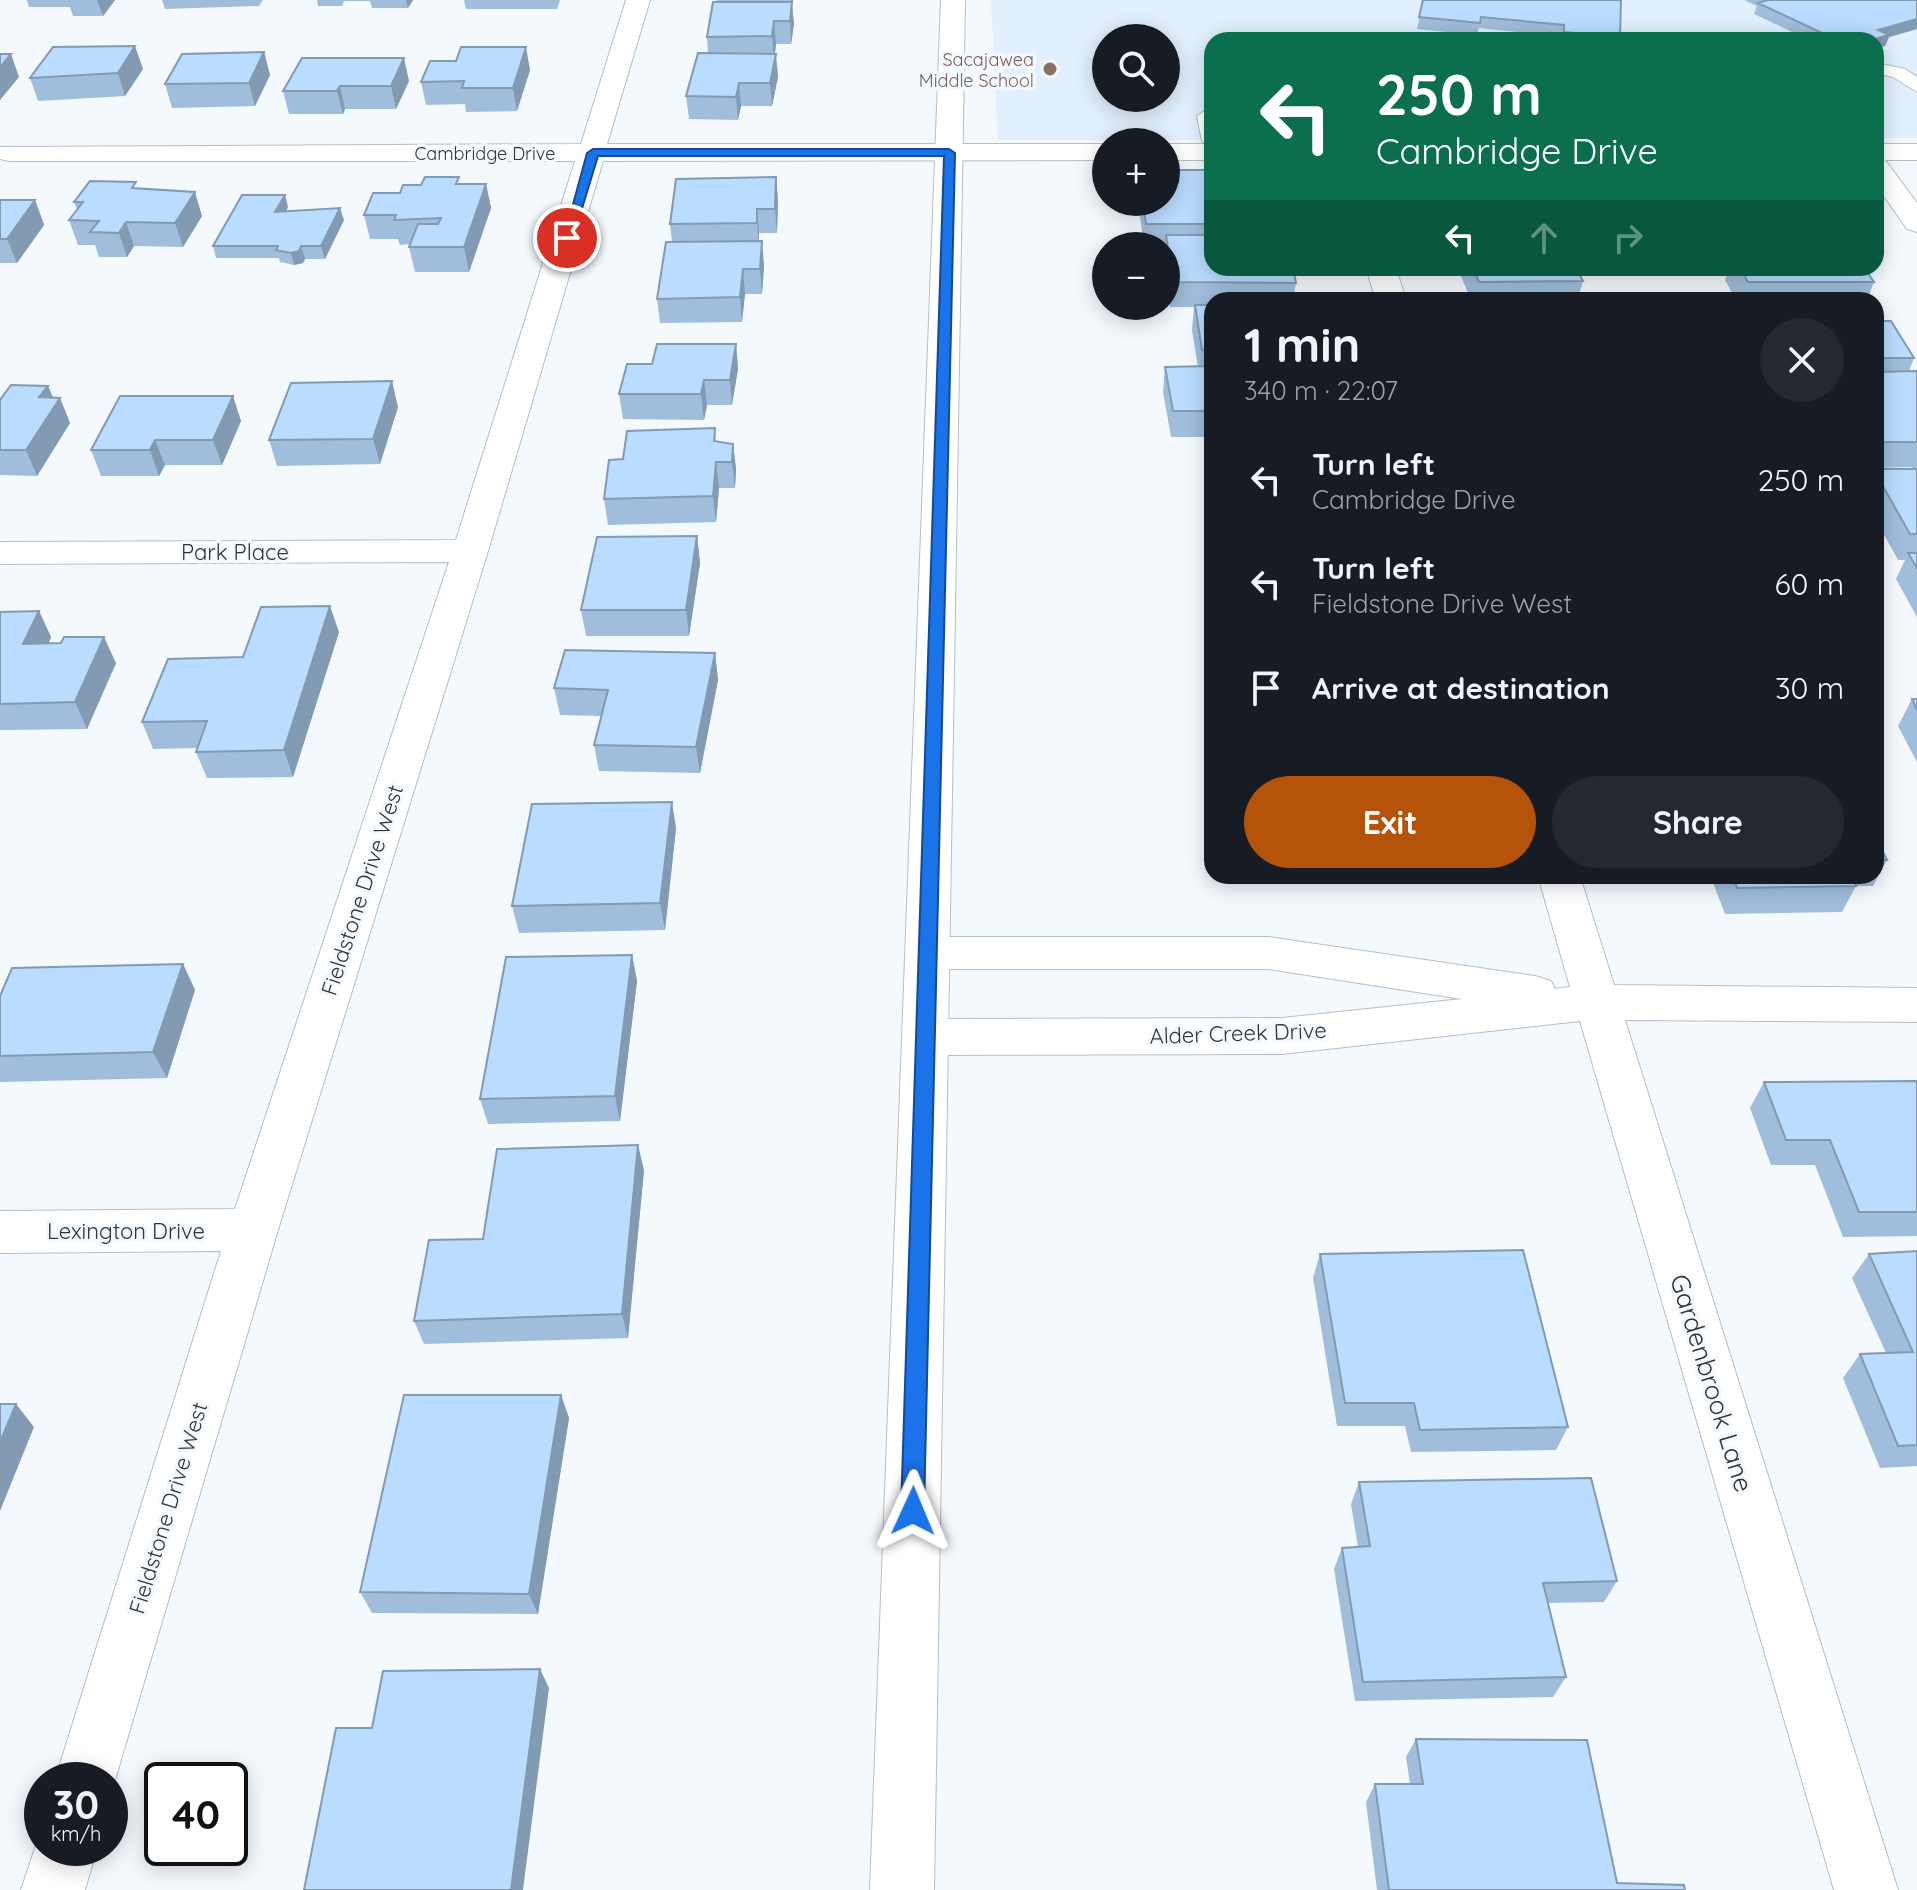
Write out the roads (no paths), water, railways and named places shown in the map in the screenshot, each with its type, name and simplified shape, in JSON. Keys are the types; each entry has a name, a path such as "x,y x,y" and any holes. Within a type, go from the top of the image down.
{"street":[{"name":"Fieldstone Drive West","path":"91,1762 253,1230 470,551 638,0"},
{"path":"902,1890 953,0"},
{"name":"Cambridge Drive","path":"9,153 1092,152"},
{"path":"1180,152 1204,152"},
{"path":"1884,152 1917,152"},
{"path":"1884,177 1917,223"},
{"name":"Park Place","path":"0,553 470,551"},
{"name":"Gardenbrook Lane","path":"1561,884 1866,1890"},
{"name":"Alder Creek Drive","path":"928,953 1269,953 1596,1002"},
{"name":"Alder Creek Drive","path":"926,1037 1282,1036 1596,1002 1917,1005"},
{"name":"Lexington Drive","path":"0,1232 253,1230"},
{"path":"53,1890 60,1866"}],"lane":[{"path":"1884,68 1908,70 1917,86"}],"place":[{"name":"Sacajawea Middle School","path":"1050,69"}]}
